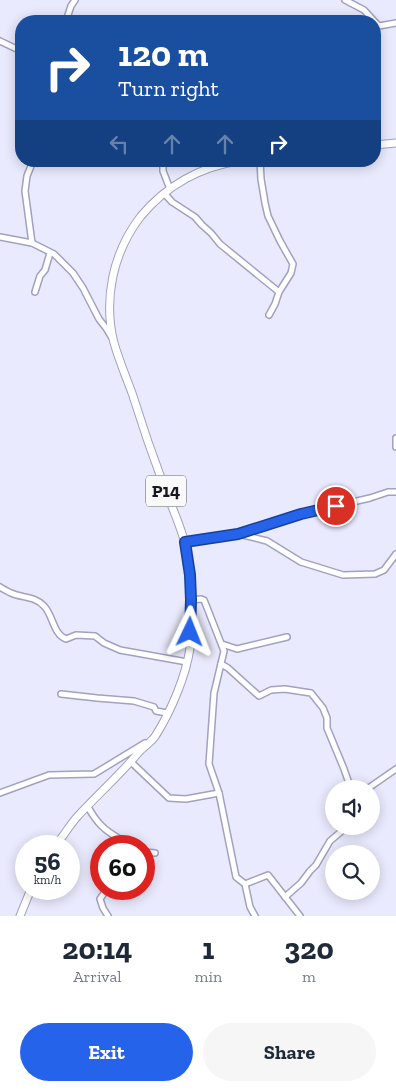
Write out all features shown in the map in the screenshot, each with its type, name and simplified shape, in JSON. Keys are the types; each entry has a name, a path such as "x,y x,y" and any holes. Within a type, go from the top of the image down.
{"main road":[{"path":"381,144 396,143"},
{"name":"P14","path":"64,835 143,747 155,737 182,681 187,662 190,646 191,600 190,575 185,542 154,460 114,343 110,317 110,301 111,283 115,266 120,251 136,222 167,191 190,176 214,167"},
{"path":"20,916 27,900"}],"street":[{"path":"68,15 75,0"},
{"path":"345,0 364,10 369,15"},
{"path":"381,26 396,23"},
{"path":"0,41 15,48"},
{"path":"30,167 25,191 32,243"},
{"path":"163,167 167,191 172,202 195,217 220,244 279,292"},
{"path":"260,167 268,216 293,264 292,272 279,292 269,315"},
{"path":"0,237 32,243 54,254 73,273 114,343"},
{"path":"35,292 40,276 46,270 50,252"},
{"path":"396,438 396,447"},
{"path":"185,542 238,534 301,514 388,492 396,492"},
{"path":"238,534 267,542 301,562 343,575 375,574 384,570 396,554"},
{"path":"0,587 11,593 35,599 45,607 63,638 66,639 76,635 95,636 104,643 120,650 187,662"},
{"path":"191,600 204,600 224,651 214,693 209,764 219,793 236,878 245,884 250,907 255,916"},
{"path":"222,644 238,649 253,644 287,638"},
{"path":"221,664 259,696 278,689 311,693 323,708 327,718 327,728 347,780"},
{"path":"61,694 134,701 154,707 156,711 167,713"},
{"path":"0,793 49,776 94,774 155,737"},
{"path":"131,762 169,798 186,799 219,793"},
{"path":"380,780 396,769"},
{"path":"88,807 94,819 114,835"},
{"path":"285,897 301,883 316,865 330,841 337,835"},
{"path":"245,884 268,874 292,908 300,916"},
{"path":"100,900 108,916"}],"route":[{"path":"190,632 190,575 185,542 238,534 301,514 336,506"}]}
